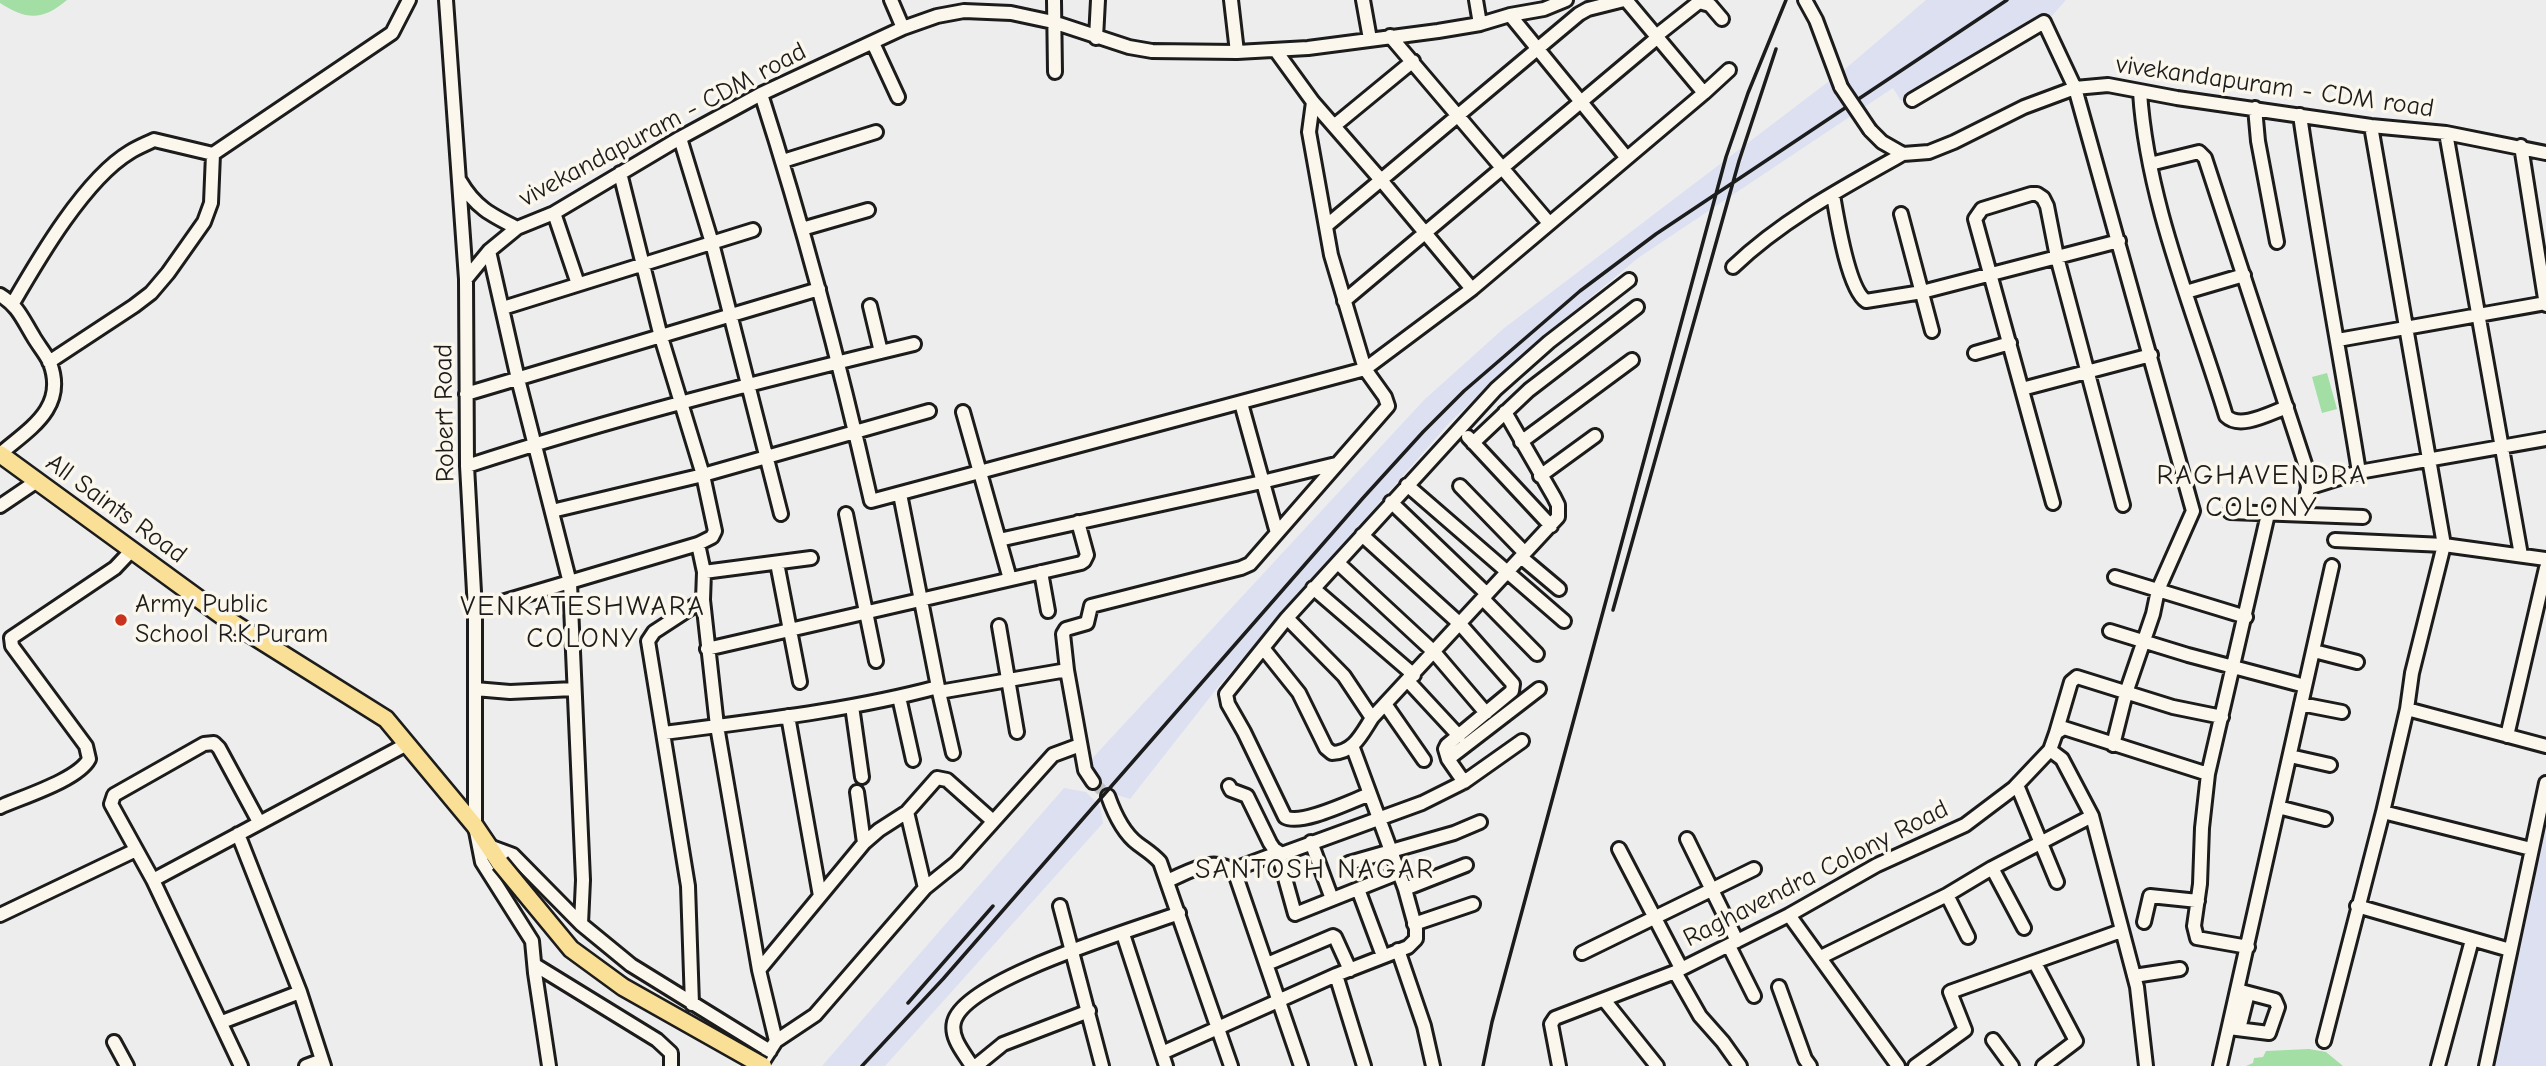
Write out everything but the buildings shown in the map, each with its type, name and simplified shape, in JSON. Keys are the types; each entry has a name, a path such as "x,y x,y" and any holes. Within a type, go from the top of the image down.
{"main road":[{"name":"All Saints Road","path":"0,454 225,618 386,719 475,826 500,863 571,949 623,987 767,1056"}],"street":[{"path":"13,303 46,247 85,194 128,153 154,140 213,154 392,33 409,0"},
{"name":"Robert Road","path":"446,0 466,279 467,466 475,610 475,826 482,862 533,941 549,1066"},
{"path":"891,0 903,28"},
{"path":"1054,0 1055,72"},
{"path":"1096,38 1098,0"},
{"path":"1231,0 1237,52"},
{"path":"1363,0 1370,39"},
{"path":"1476,0 1480,24"},
{"name":"vivekandapuram - CDM road","path":"466,279 489,251 517,228 554,213 680,138 761,94 903,28 964,5 1011,7 1096,38 1152,51 1237,52 1276,51 1480,24 1544,9 1566,0"},
{"path":"1326,226 1536,49 1588,9 1625,0 1704,93"},
{"path":"1733,267 1753,247 1903,154 1882,142 1870,130 1841,87 1816,20 1805,0"},
{"path":"1345,302 1699,2 1710,5 1722,19"},
{"path":"1510,15 1626,157"},
{"path":"1912,100 2044,22 2076,88 2193,511 2158,590 2113,745"},
{"path":"1390,36 1549,223"},
{"path":"873,43 898,97"},
{"path":"1276,51 1313,102 1472,289"},
{"path":"1334,126 1413,61"},
{"path":"761,94 819,289 870,501 1365,369 1472,289 1730,70"},
{"name":"vivekandapuram - CDM road","path":"1903,154 1929,152 2024,107 2076,88 2108,85 2371,126 2446,134 2521,146 2546,153"},
{"path":"2140,92 2142,124 2155,188 2225,416 2229,420 2241,422 2287,407"},
{"path":"1093,782 1085,770 1066,670 1063,634 1066,629 1087,622 1091,606 1250,564 1388,406 1385,397 1365,369 1331,255 1308,132 1313,102"},
{"path":"2255,108 2258,141 2277,242"},
{"path":"2300,115 2317,235 2338,340 2359,471"},
{"path":"2325,1041 2357,906 2383,813 2407,709 2412,673 2444,545 2371,126"},
{"path":"783,161 876,132"},
{"path":"2446,134 2521,555"},
{"path":"680,138 712,243 781,514"},
{"path":"2338,340 2546,304 2521,146"},
{"path":"2150,164 2199,152 2205,158 2305,464 2308,488 2303,514"},
{"path":"50,362 134,306 151,293 168,273 208,213 212,192 213,154"},
{"path":"475,610 698,544 712,537 715,531 703,475 641,264 620,173"},
{"name":"vivekandapuram - CDM road","path":"458,177 469,197 486,212 517,228"},
{"path":"2053,503 1975,219 1982,209 2031,194 2043,198 2048,206 2057,257 2123,505"},
{"path":"1833,195 1841,237 1858,295 1866,301 1922,292 2119,242"},
{"path":"802,229 868,210"},
{"path":"554,213 578,284"},
{"path":"1901,214 1931,331"},
{"path":"503,308 753,230"},
{"path":"489,251 518,379 570,583 583,880 581,924"},
{"path":"2186,292 2244,275"},
{"path":"1370,794 1302,819 1289,819 1280,810 1226,697 1287,618 1496,389 1549,342 1629,280"},
{"path":"467,394 819,289"},
{"path":"0,295 13,303 50,362 54,388 53,402 34,424 0,454"},
{"path":"870,306 881,352"},
{"path":"1473,443 1528,390 1637,307"},
{"path":"1975,353 2010,343"},
{"path":"467,466 536,443 838,361 914,344"},
{"path":"2022,389 2151,355"},
{"path":"1521,442 1632,360"},
{"path":"1241,403 1277,533"},
{"path":"552,511 703,475 929,411"},
{"path":"963,412 1010,579"},
{"path":"1264,648 1299,693 1326,748 1332,753 1353,748 1372,718 1558,517 1558,505 1504,412"},
{"path":"1463,432 1551,526"},
{"path":"1540,476 1595,436"},
{"path":"2308,488 2359,471 2546,439"},
{"path":"999,540 1336,464"},
{"path":"0,506 37,481"},
{"path":"1407,485 1564,621"},
{"path":"1460,486 1523,555 1559,589"},
{"path":"900,494 919,599 953,753"},
{"path":"1391,502 1537,654"},
{"path":"2230,512 2363,517"},
{"path":"2248,947 2197,938 2194,926 2208,774 2268,513"},
{"path":"846,514 876,661"},
{"path":"707,649 1084,561 1087,555 1079,522"},
{"path":"1362,535 1460,624 1514,687 1447,745 1445,749 1448,759 1464,782"},
{"path":"2335,540 2444,545 2546,559"},
{"path":"698,544 704,572 707,649 717,726 759,970 767,1056"},
{"path":"0,807 69,776 87,764 89,759 86,746 12,646 11,638 114,568 131,551"},
{"path":"704,572 811,558"},
{"path":"777,563 800,682"},
{"path":"1338,563 1434,652 1486,713"},
{"path":"2220,1066 2234,1029 2243,992 2248,947 2332,566"},
{"path":"2507,736 2546,568"},
{"path":"1041,572 1048,611"},
{"path":"2115,577 2246,617"},
{"path":"1313,589 1411,678 1459,736"},
{"path":"692,1004 688,886 648,641 654,632 703,600"},
{"path":"1287,618 1344,676 1372,718"},
{"path":"999,626 1017,732"},
{"path":"2110,631 2305,686"},
{"path":"2314,651 2357,662"},
{"path":"663,733 852,706 938,689 1066,670"},
{"name":"Raghavendra Colony Road","path":"1559,1066 1551,1024 1555,1018 1605,1001 1678,970 1789,915 1877,866 1965,825 2017,785 2050,750 2071,682 2077,677 2126,693"},
{"path":"475,689 510,692 574,689"},
{"path":"1448,759 1539,689"},
{"path":"2126,693 2173,707 2222,716"},
{"path":"899,697 913,760"},
{"path":"1385,704 1424,761"},
{"path":"2301,704 2342,712"},
{"path":"852,706 862,777"},
{"path":"2407,709 2546,746"},
{"path":"788,716 820,896"},
{"path":"2056,733 2064,728 2208,774"},
{"path":"1167,881 1209,864 1219,864 1233,870 1422,803 1464,782 1522,741"},
{"path":"241,1066 153,880 111,804 114,795 209,743 214,743 259,822"},
{"path":"153,880 407,744"},
{"path":"767,1056 815,1015 925,888 956,863 1053,755 1080,745"},
{"path":"1162,1053 1336,975 1408,947 1416,939 1405,889 1353,748"},
{"path":"2050,750 2062,759 2092,816 2134,976 2146,1066"},
{"path":"2290,756 2330,765"},
{"path":"759,970 864,843 907,812 934,780 943,778 993,821"},
{"path":"2486,1066 2546,783"},
{"path":"2017,785 2057,882"},
{"path":"1229,786 1231,790 1247,796 1270,844 1278,853 1295,914 1398,873"},
{"path":"857,792 864,843"},
{"path":"1108,796 1116,816 1136,844 1154,855 1167,881 1231,1066"},
{"path":"2278,807 2325,819"},
{"path":"1258,820 1280,810"},
{"path":"907,812 925,888"},
{"path":"2383,813 2531,849"},
{"path":"1821,957 1947,895 1992,868 2092,816"},
{"path":"1349,863 1454,833 1480,822"},
{"path":"239,834 300,992 323,1063 306,1066"},
{"path":"1687,839 1712,890 1754,996"},
{"path":"1311,842 1332,899"},
{"path":"486,845 513,855 581,924 631,965 767,1056"},
{"path":"1619,849 1700,1016 1740,1066"},
{"path":"0,915 136,850"},
{"path":"1405,889 1466,865"},
{"path":"1992,868 2024,928"},
{"path":"1582,953 1754,869"},
{"path":"1233,870 1301,1066"},
{"path":"1358,889 1383,956"},
{"path":"1947,895 1968,937"},
{"path":"2144,922 2150,896 2198,901"},
{"path":"1414,924 1473,904"},
{"path":"1060,906 1102,1066"},
{"path":"2357,906 2510,950"},
{"path":"1089,1012 1003,1044 974,1066 955,1037 953,1024 958,1012 967,1002 1000,981 1073,950 1179,913"},
{"path":"1789,915 1898,1066"},
{"path":"1915,1066 1965,1030 1950,992 2121,931"},
{"path":"1123,934 1166,1066"},
{"path":"1267,964 1334,936 1349,970"},
{"path":"2438,1066 2472,940"},
{"path":"1398,950 1424,1026 1433,1066"},
{"path":"2035,963 2076,1041 2043,1066"},
{"path":"535,965 657,1040 671,1053 671,1066"},
{"path":"2134,976 2180,969"},
{"path":"1336,975 1364,1066"},
{"path":"1779,987 1803,1063"},
{"path":"222,1022 300,992"},
{"path":"2234,1029 2269,1032 2278,1007 2275,1000 2243,992"},
{"path":"1605,1001 1657,1066"},
{"path":"1993,1040 2012,1066"},
{"path":"114,1042 127,1066"}],"shaded area":[{"path":"1926,0 2066,0 2027,44 2009,38 1901,101 1893,88 1638,258 1525,352 1450,422 1218,687 1130,799 1110,793 1097,781 1087,764 1424,400 1503,329 1845,69"},
{"path":"1064,788 1086,792 1100,806 1103,823 885,1066 822,1066"},
{"path":"2546,816 2546,1066 2490,1066 2497,1033"}],"green space":[{"path":"0,0 67,0 50,12 34,16 18,13 0,3"},
{"path":"2327,373 2337,409 2322,413 2312,377"},
{"path":"2309,1049 2326,1052 2343,1066 2246,1066 2253,1063 2254,1058 2263,1057 2266,1051"}],"tunnel":[{"path":"1093,782 1108,796"}],"railway":[{"path":"1483,1066 1492,1022 1726,157 1748,93 1786,0"},
{"path":"862,1066 943,979 1363,498 1464,391 1580,291 1656,234 2007,0"},
{"path":"1613,610 1739,161 1776,49"},
{"path":"908,1003 993,906"}],"place":[{"name":"Army Public School R.K.Puram","path":"121,620"}],"district":[{"name":"RAGHAVENDRA COLONY","path":"2262,492"},
{"name":"VENKATESHWARA COLONY","path":"583,623"},
{"name":"SANTOSH NAGAR","path":"1315,870"}]}
